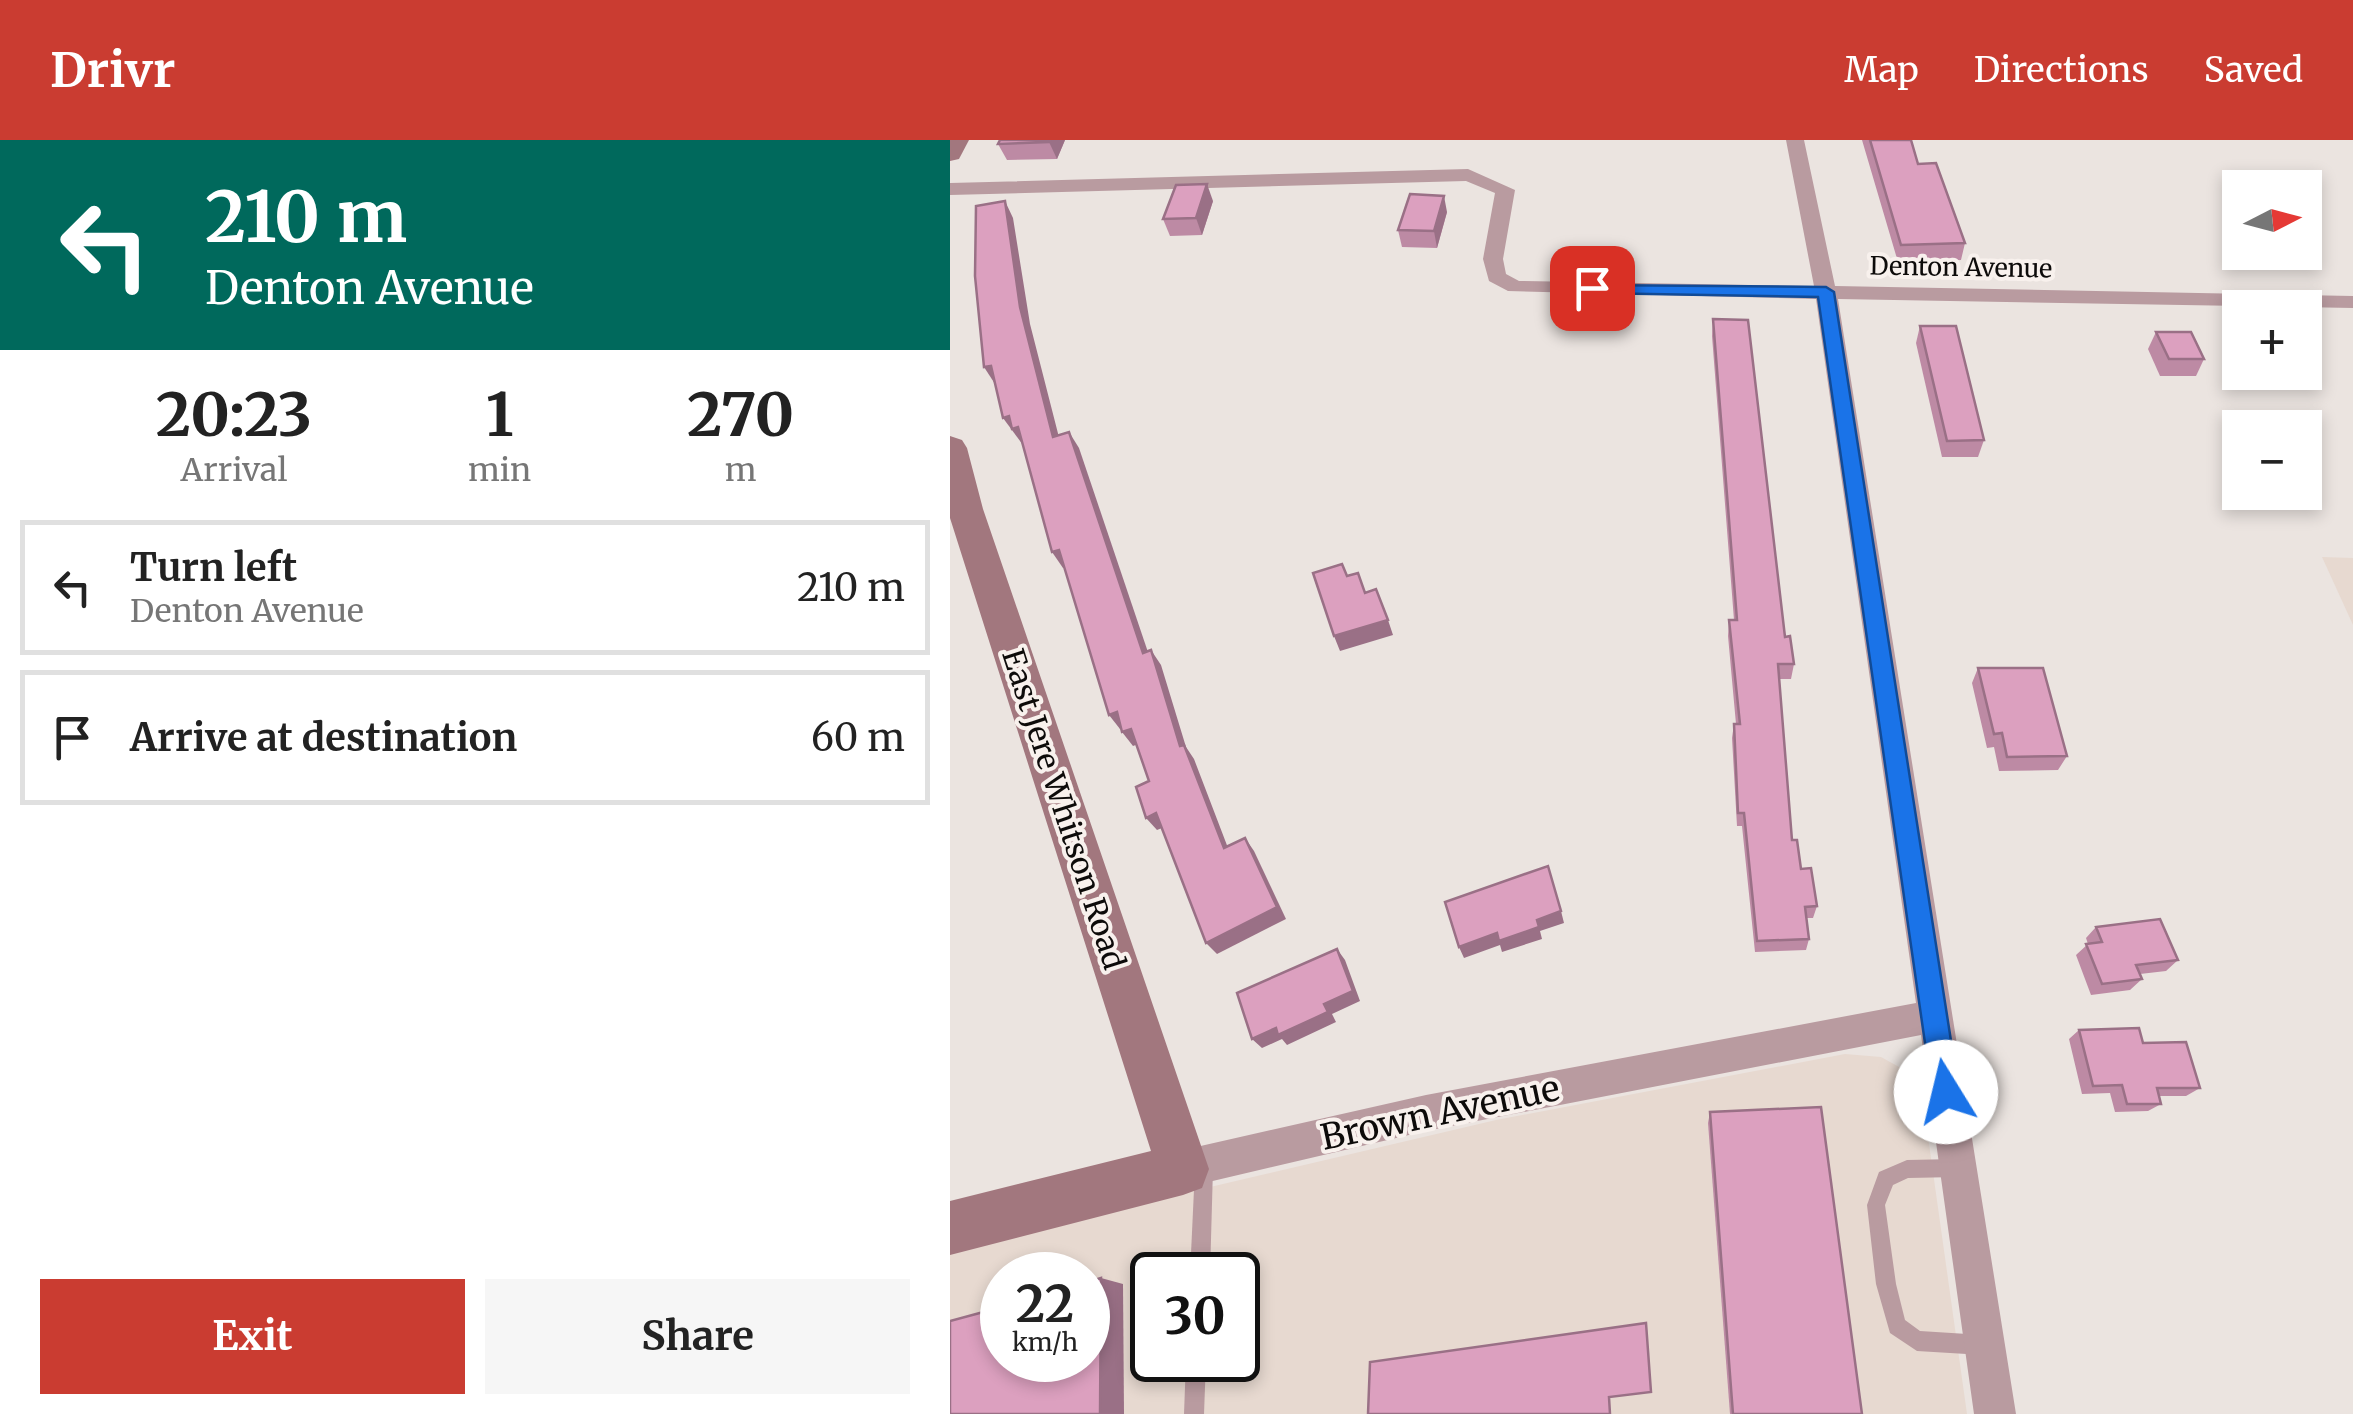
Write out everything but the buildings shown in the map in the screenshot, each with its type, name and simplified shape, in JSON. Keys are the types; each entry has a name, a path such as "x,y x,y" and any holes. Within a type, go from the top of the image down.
{"street":[{"path":"950,153 956,140"},
{"path":"1795,140 1826,292 1995,1414"},
{"name":"Denton Avenue","path":"950,189 1468,175 1505,190 1492,259 1496,277 1514,287 2353,302"},
{"name":"East Jere Whitson Road","path":"950,448 965,509 1193,1167"},
{"name":"Brown Avenue","path":"950,1228 1426,1113 1934,1016"}],"lane":[{"path":"1193,1167 1199,1252"},
{"path":"1958,1168 1907,1169 1886,1180 1876,1205 1886,1284 1897,1326 1917,1340 1984,1345"},
{"path":"1194,1414 1195,1382"}],"shaded area":[{"path":"2322,557 2353,558 2353,625"},
{"path":"1845,1054 1881,1057 1910,1073 1922,1094 1967,1414 950,1414 950,1248 1496,1120"}],"route":[{"path":"1592,288 1826,292 1946,1092"}]}
